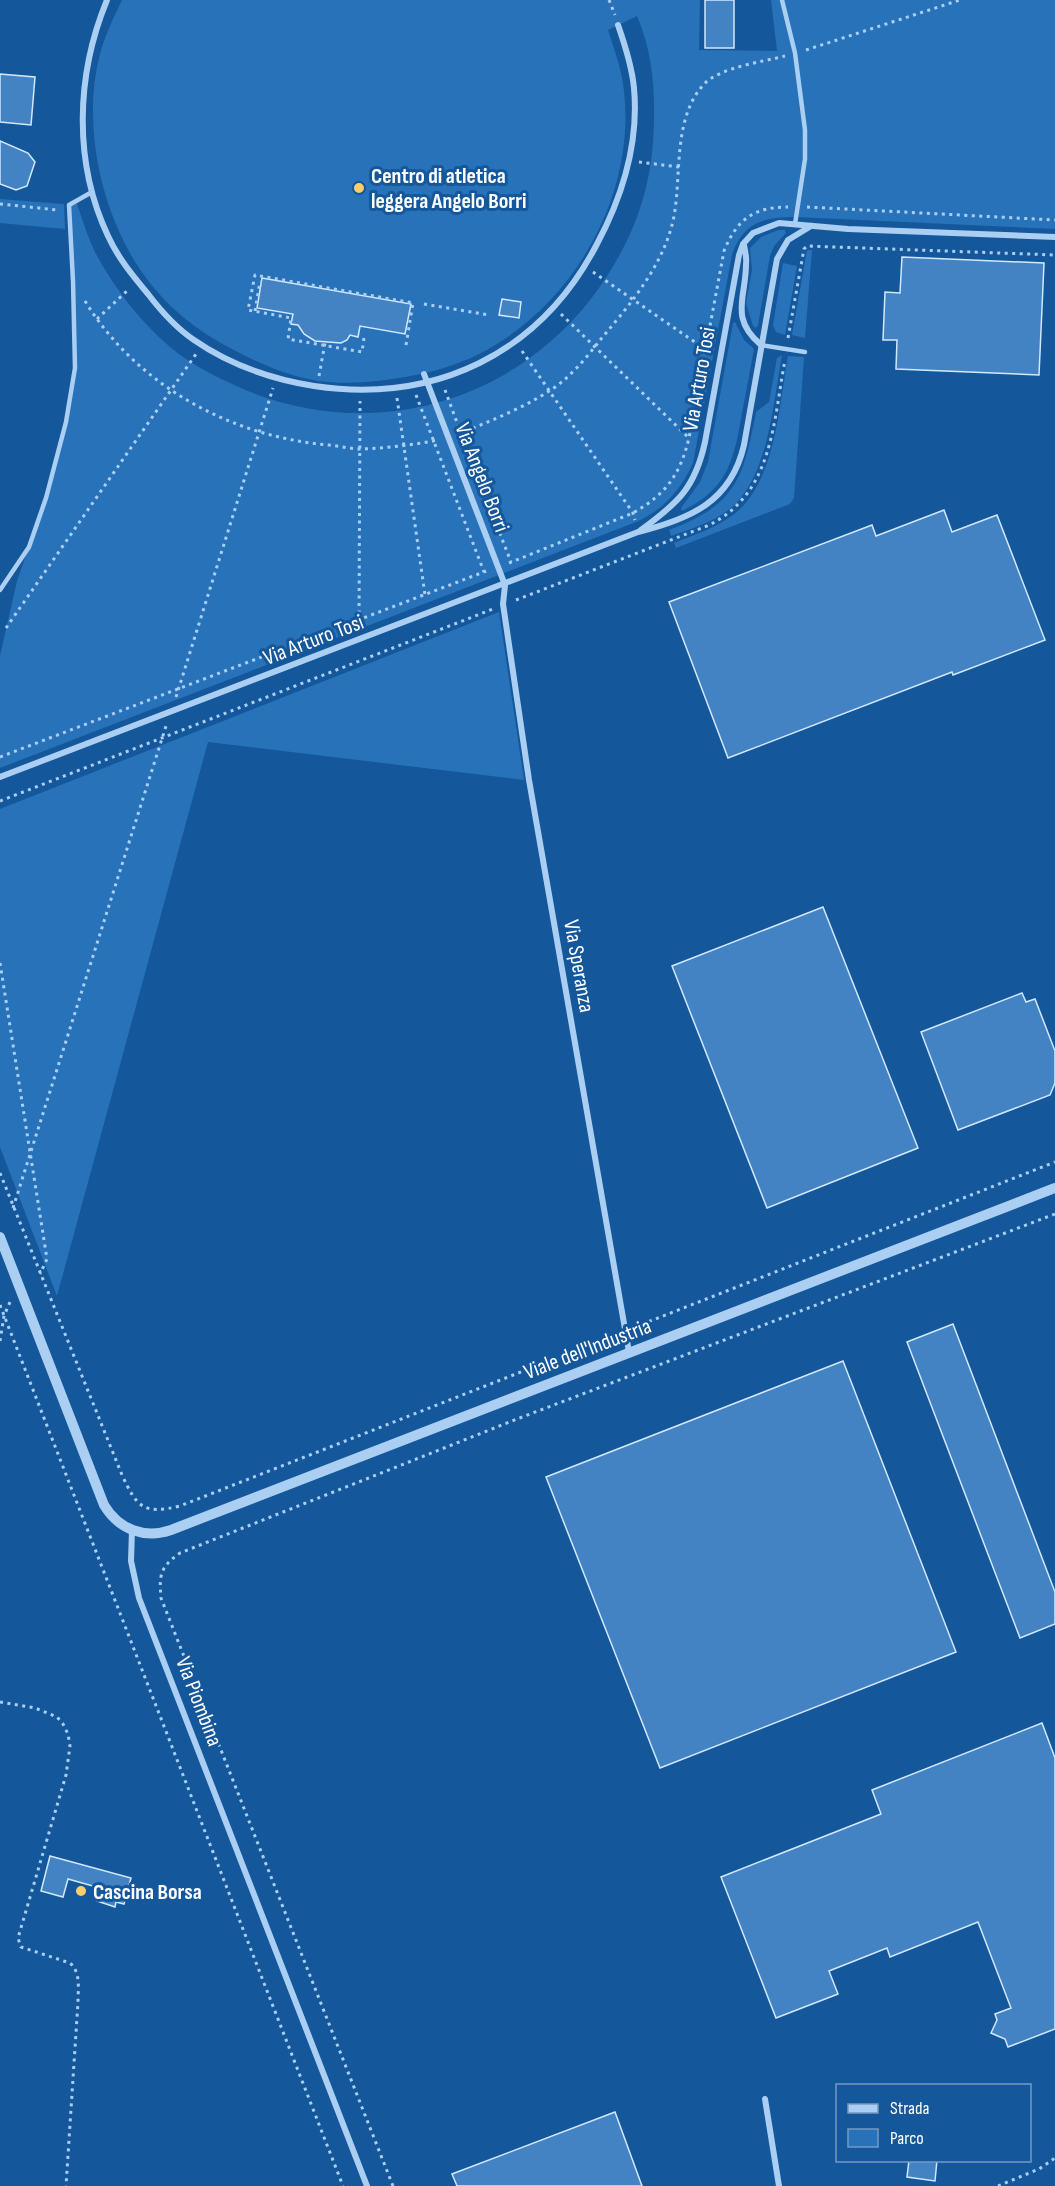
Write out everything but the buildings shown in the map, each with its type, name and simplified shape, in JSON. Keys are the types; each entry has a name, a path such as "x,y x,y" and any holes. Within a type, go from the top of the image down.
{"street":[{"path":"107,0 90,51 84,92 83,136 92,192 108,236 125,266 166,316 202,345 243,367 276,378 360,391 412,386 465,371 528,333 554,307 585,267 608,223 622,185 631,149 634,87 618,25"},
{"path":"743,244 753,233 779,223 1055,237"},
{"name":"Via Arturo Tosi","path":"0,777 638,532 674,522 700,510 713,500 738,468 777,259 788,240 811,226"},
{"name":"Via Arturo Tosi","path":"743,244 747,264 741,313 748,331 761,345"},
{"name":"Via Arturo Tosi","path":"638,532 673,506 698,470 743,244"},
{"name":"Via Angelo Borri","path":"424,374 505,585"},
{"name":"Via Speranza","path":"505,585 503,604 529,780 630,1352"},
{"name":"Viale dell'Industria","path":"132,1530 151,1534 171,1530 1055,1188"},
{"path":"0,1237 100,1497 111,1516 132,1530"},
{"name":"Via Piombina","path":"132,1530 132,1571 139,1598 367,2186"},
{"path":"765,2099 779,2186"}],"lane":[{"path":"782,0 795,53 806,145 795,224"},
{"path":"0,590 29,548 46,498 66,422 75,368 69,204 92,192"},
{"path":"761,345 806,352"}],"path":[{"path":"73,281 97,319 130,356 171,390 205,411 260,432 310,444 359,449 404,446 449,438 506,413 564,380 596,346 634,298 659,258 669,235 675,211 686,114 703,85 723,72 795,53 960,0"},
{"path":"628,160 679,167"},
{"path":"0,204 69,212"},
{"path":"0,757 511,562 650,504 668,487 680,466 689,438 724,251 735,227 744,220 762,211 797,206 1055,220"},
{"path":"809,246 1055,255"},
{"path":"585,267 634,298 705,349"},
{"path":"364,338 362,352 288,339 291,318 248,310 255,275 413,303 406,345"},
{"path":"97,319 138,282"},
{"path":"255,311 260,282 262,282"},
{"path":"424,303 489,315"},
{"path":"554,307 689,438"},
{"path":"515,341 633,513"},
{"path":"317,386 324,344"},
{"path":"6,628 202,345"},
{"path":"13,1208 276,378"},
{"path":"441,379 461,433"},
{"path":"412,386 484,572"},
{"path":"395,388 425,595"},
{"path":"359,621 360,391"},
{"path":"465,444 511,562"},
{"path":"0,963 47,1259 40,1274"},
{"path":"0,1173 129,1492 140,1506 158,1511 180,1506 1055,1162"},
{"path":"393,2186 161,1598 160,1575 164,1567 180,1553 506,1423 1055,1214"},
{"path":"0,1341 4,1316 18,1282"},
{"path":"0,1305 343,2186"},
{"path":"0,1702 35,1708 57,1717 68,1734 70,1746 66,1775 18,1938 21,1947 70,1963 78,1974 66,2186"},
{"path":"998,2186 1040,2169 1055,2158"}],"green space":[{"path":"122,0 700,0 699,50 777,51 771,0 1055,0 1055,229 796,217 774,218 756,224 742,235 732,255 693,463 677,490 655,512 636,522 0,768 0,656 17,581 46,498 66,422 75,368 69,205 76,201 96,254 111,280 148,326 179,354 210,373 253,393 305,408 358,413 409,409 458,396 505,374 547,345 584,308 615,263 636,220 649,174 653,142 654,94 647,46 637,16 608,30 623,83 625,128 621,164 611,199 597,233 578,265 556,294 529,320 500,342 462,362 434,371 406,377 346,383 306,379 284,372 230,348 189,322 172,307 142,273 119,232 99,171 93,112 100,54"},
{"path":"0,199 64,204 65,229 0,223"},
{"path":"778,230 785,230 786,233 774,246 770,256 756,328 753,326 746,303 752,270 750,248 761,237"},
{"path":"807,250 812,250 805,338 792,335"},
{"path":"783,263 797,266 785,335 776,332 773,325"},
{"path":"735,322 744,340 754,349 736,445 732,459 719,483 710,493 682,511 681,508 700,482 708,462"},
{"path":"782,355 767,438 753,478 743,495 730,509 716,518 671,536 669,530 709,510 723,499 733,486 741,472 756,412 769,402 777,358"},
{"path":"788,356 804,357 794,498 790,504 676,548 674,543 712,527 733,515 747,501 758,483 773,442"},
{"path":"499,612 524,780 208,742 57,1296 0,1147 0,809"}],"place":[{"name":"Centro di atletica leggera Angelo Borri","path":"359,188"},
{"name":"Cascina Borsa","path":"81,1891"}]}
